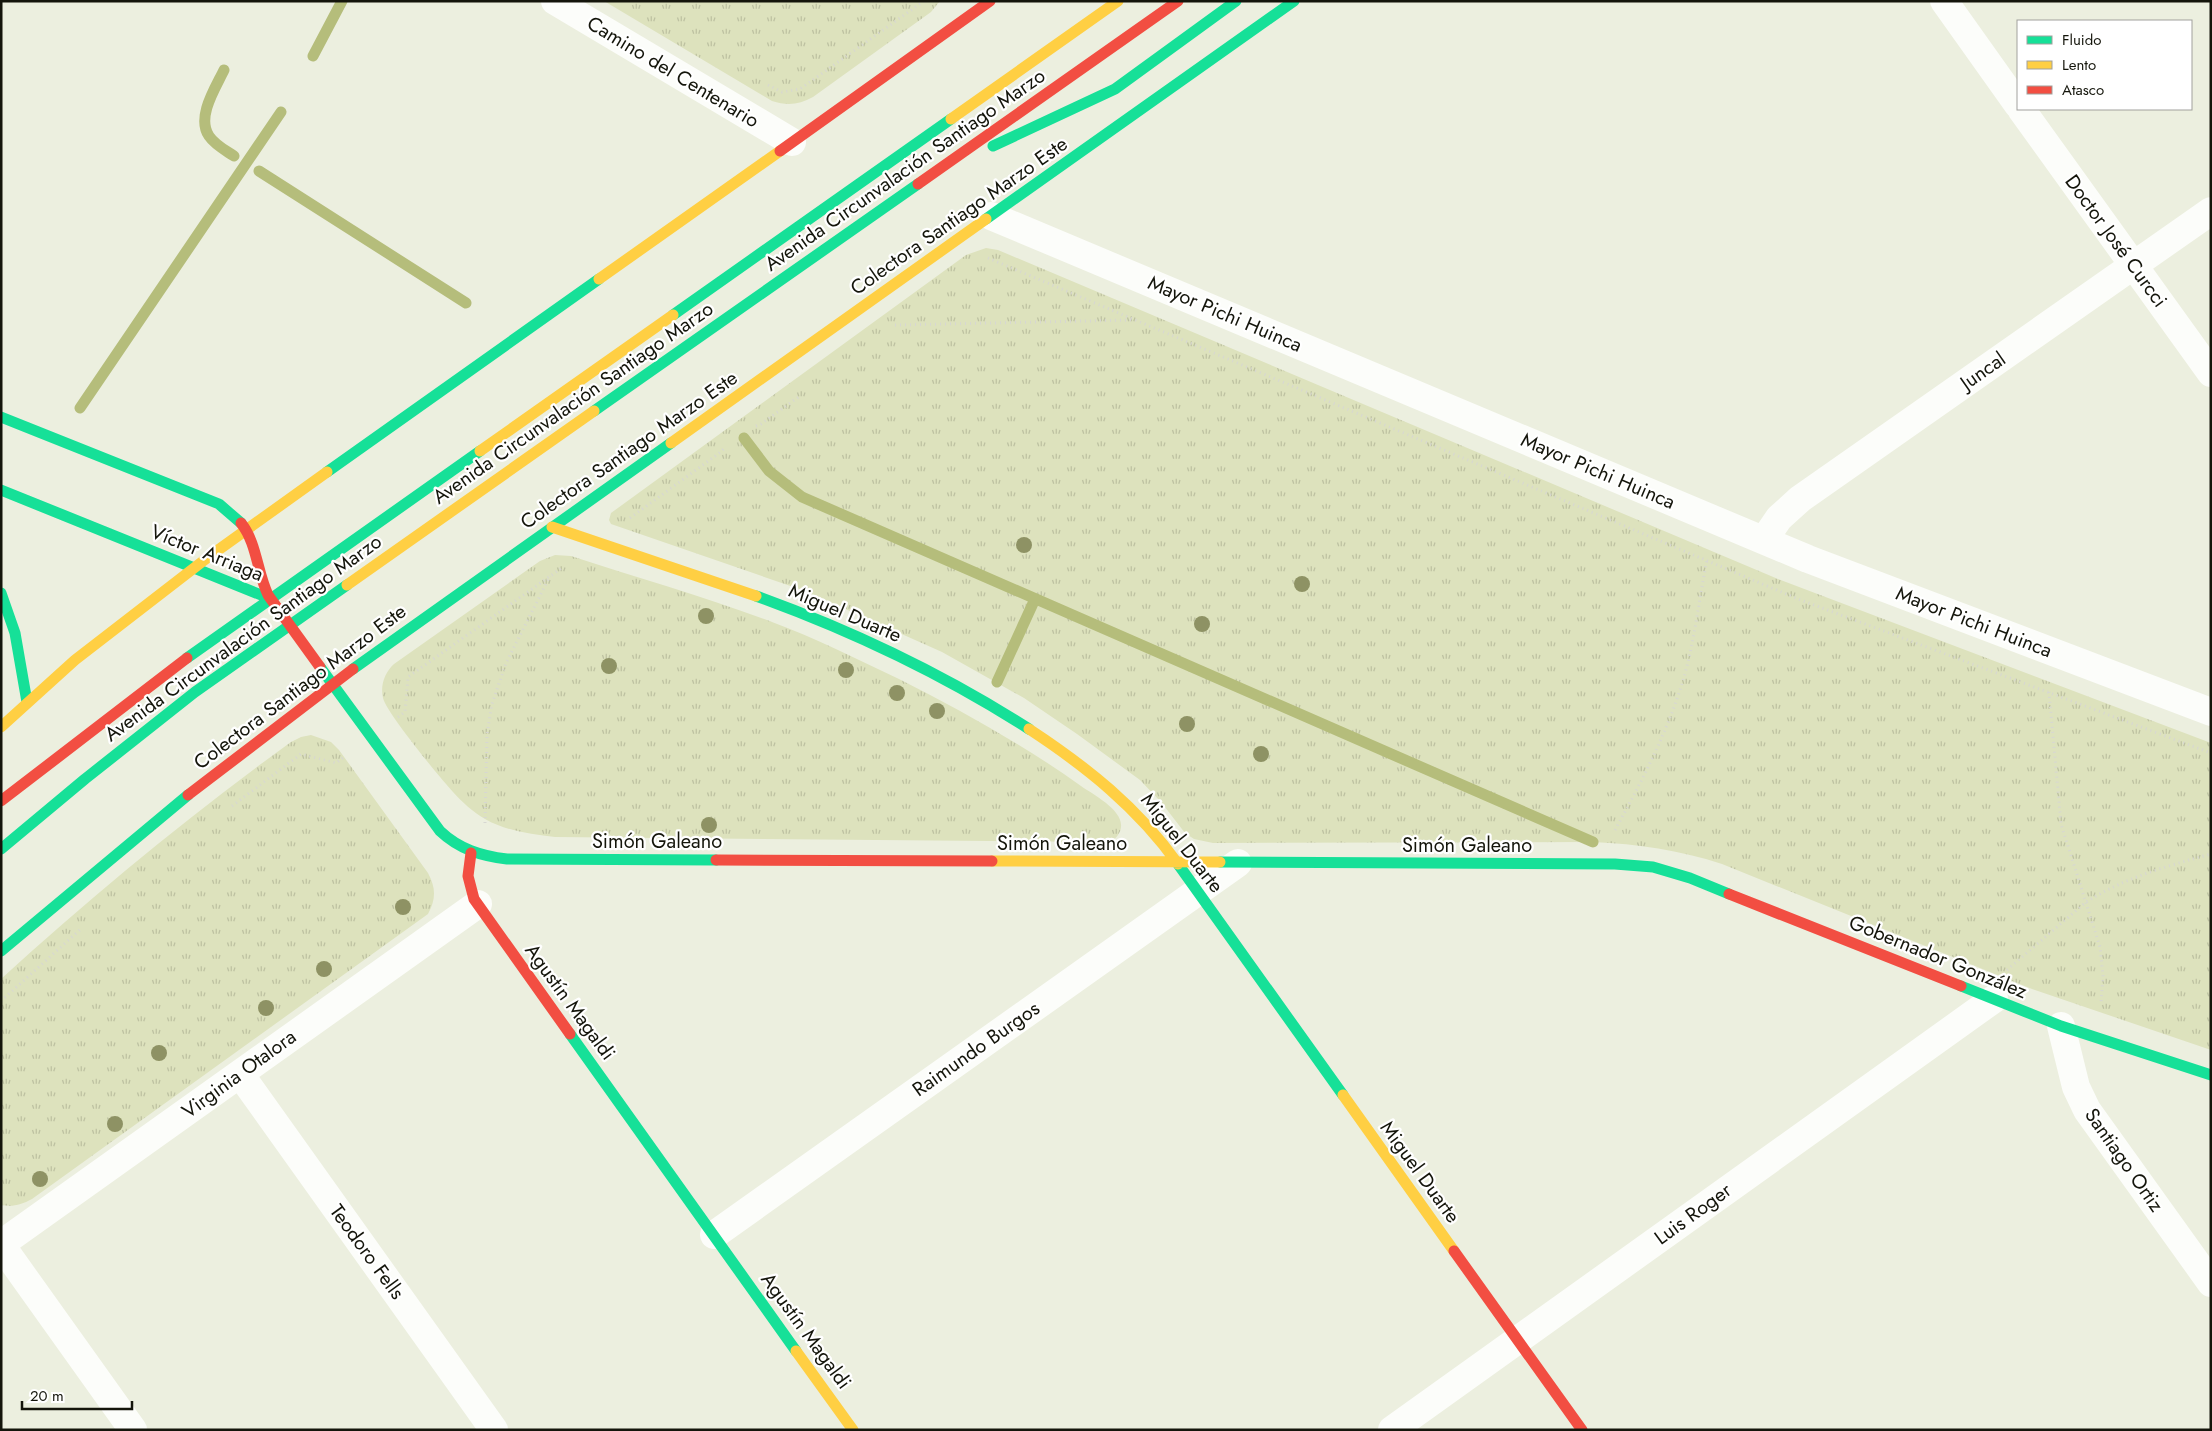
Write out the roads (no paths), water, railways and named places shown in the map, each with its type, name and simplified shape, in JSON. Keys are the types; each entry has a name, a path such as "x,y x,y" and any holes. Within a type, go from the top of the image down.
{"main road":[{"path":"1,726 75,660 194,568 990,1"},
{"name":"Avenida Circunvalación Santiago Marzo","path":"1,801 137,696 272,599 1118,1"},
{"name":"Avenida Circunvalación Santiago Marzo","path":"1,849 140,734 195,692 1178,1"},
{"path":"932,174 1115,89 1236,1"},
{"name":"Colectora Santiago Marzo Este","path":"1,951 145,828 238,754 333,683 1294,1"},
{"name":"Víctor Arriaga","path":"1,417 219,504 234,516 246,530 254,546 263,584 272,599"},
{"name":"Víctor Arriaga","path":"1,490 272,599"},
{"name":"Miguel Duarte","path":"552,527 796,611 845,630 935,674 993,706 1093,772 1139,814 1176,862 1582,1430"},
{"path":"1,593 11,616 17,639 27,702"},
{"path":"272,599 440,831 454,844 471,853"},
{"name":"Simón Galeano","path":"471,853 490,858 507,859 1597,864 1653,867"},
{"name":"Agustín Magaldi","path":"471,853 467,880 471,893 478,904 853,1430"},
{"name":"Gobernador González","path":"1653,867 1690,878 2073,1030 2211,1075"}],"street":[{"name":"Camino del Centenario","path":"555,1 792,142"},
{"path":"1944,1 2017,104"},
{"name":"Doctor José Curcci","path":"2022,110 2211,373"},
{"name":"Juncal","path":"1764,540 1779,518 1800,499 2211,211"},
{"name":"Mayor Pichi Huinca","path":"991,216 1851,576 2211,712"},
{"name":"Raimundo Burgos","path":"714,1235 1238,863"},
{"name":"Virginia Otalora","path":"1,1244 478,904"},
{"name":"Luis Roger","path":"1392,1430 1994,999"},
{"name":"Santiago Ortiz","path":"2073,1030 2076,1087 2087,1110 2211,1283"},
{"name":"Teodoro Fells","path":"240,1074 494,1430"},
{"path":"1,1244 133,1430"}],"waterway":[{"path":"313,56 342,1"},
{"path":"224,70 212,93 205,120 209,136 220,147 234,156"},
{"path":"80,408 281,112"},
{"path":"259,171 466,303"},
{"path":"744,438 769,471 802,497 1593,842"},
{"path":"997,682 1035,599"}]}
